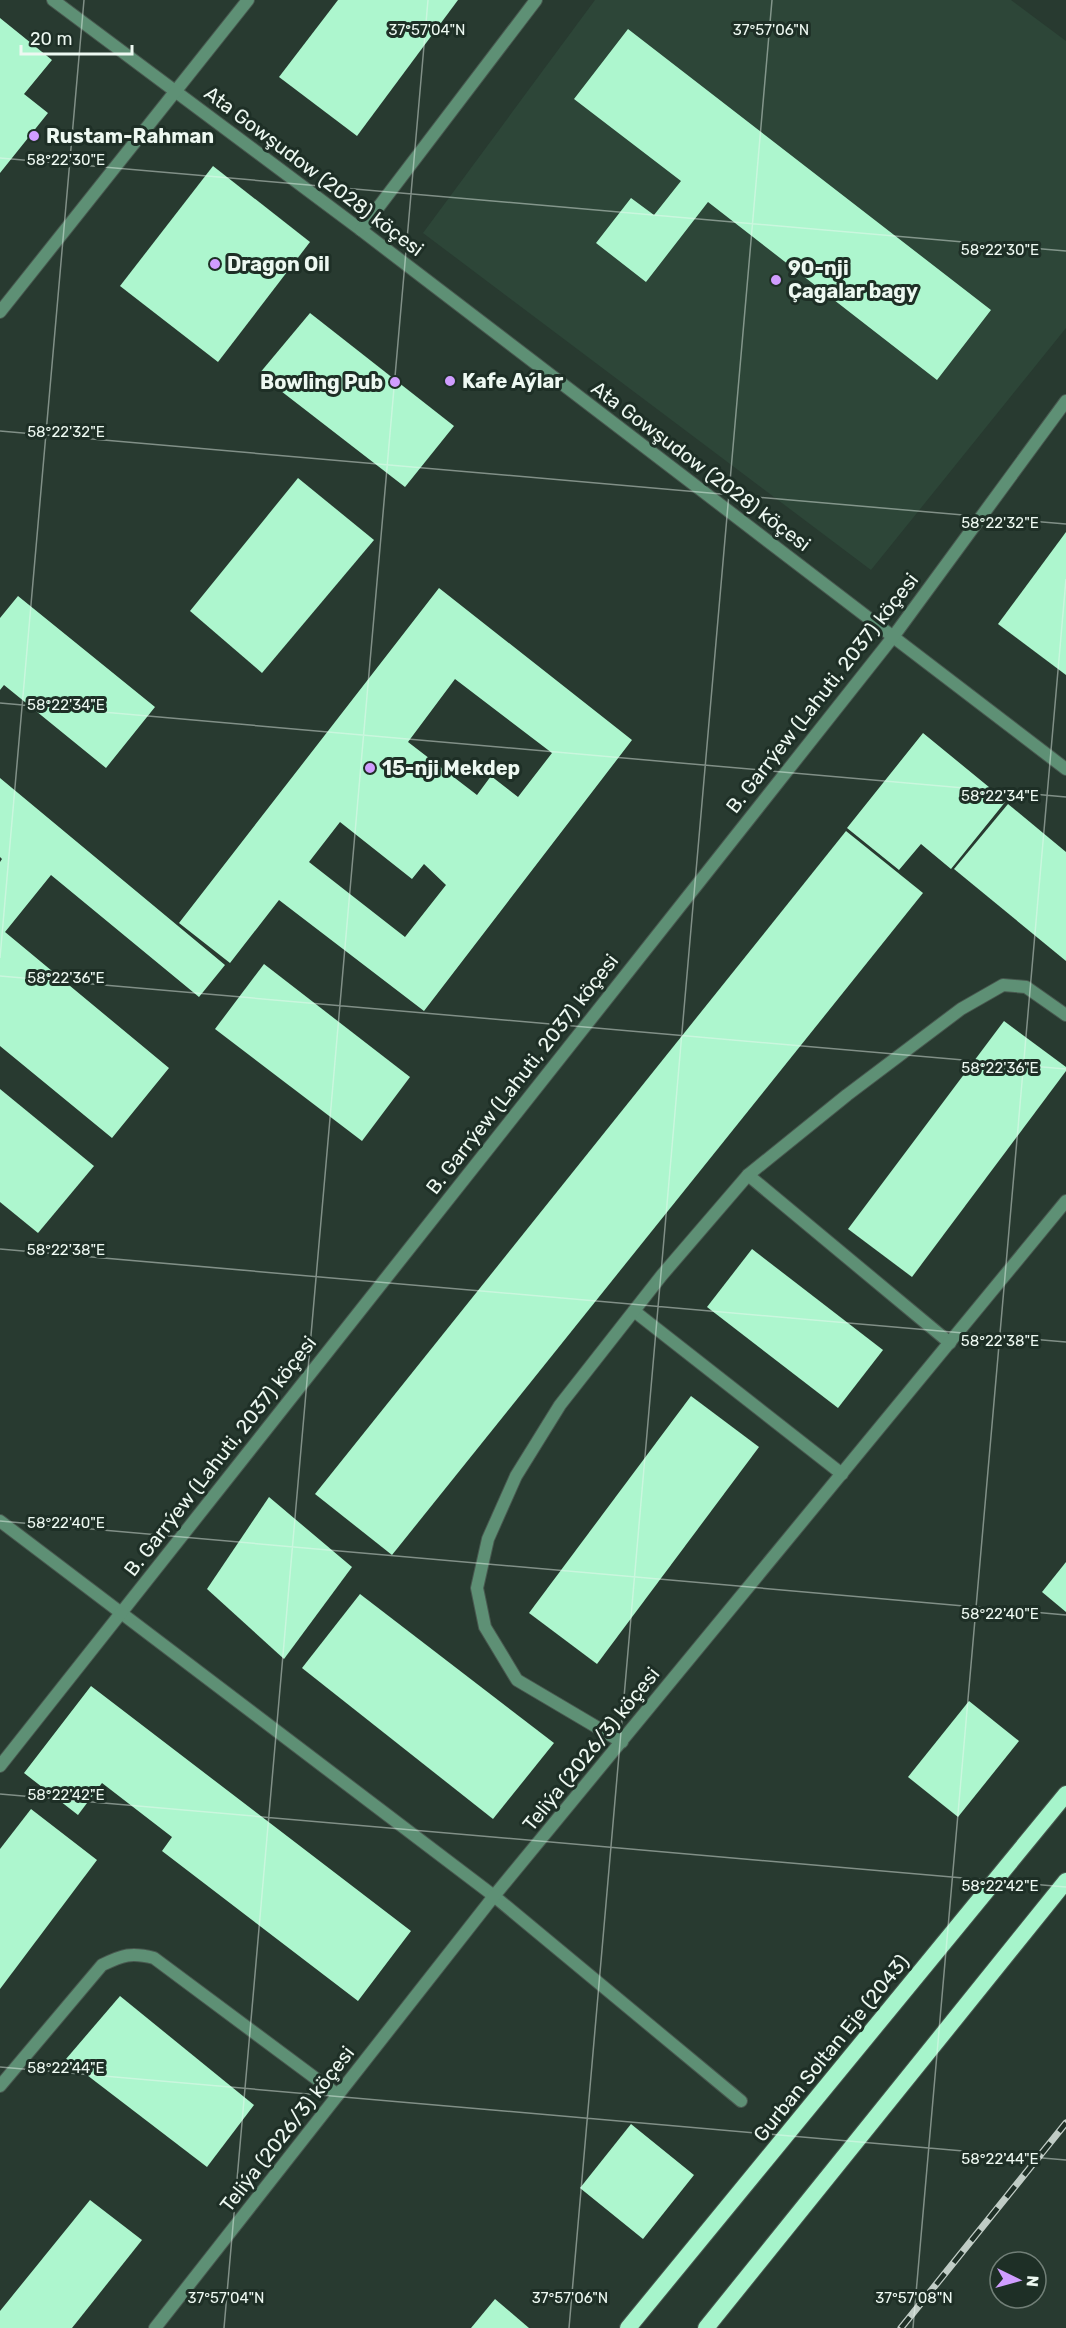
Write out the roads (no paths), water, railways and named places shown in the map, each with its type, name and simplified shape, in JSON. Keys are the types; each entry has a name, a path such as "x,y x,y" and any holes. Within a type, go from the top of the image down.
{"highway":[{"name":"Gurban Soltan Eje (2043)","path":"628,2328 1066,1794"},
{"path":"706,2328 1066,1881"}],"street":[{"name":"Ata Gowşudow (2028) köçesi","path":"53,0 362,230 1066,768"},
{"path":"0,312 248,0"},
{"path":"362,230 536,0"},
{"name":"B. Garrýew (Lahuti, 2037) köçesi","path":"0,1766 893,637 1066,401"},
{"path":"622,1742 517,1680 485,1627 477,1588 488,1539 516,1476 560,1405 662,1275 748,1175 847,1095 952,1016 1003,985 1026,987 1066,1015"},
{"path":"748,1175 950,1342"},
{"name":"Teliýa (2026/3) köçesi","path":"155,2328 495,1896 1066,1202"},
{"path":"634,1311 842,1474"},
{"path":"0,1521 495,1896 741,2101"},
{"path":"0,2086 102,1965 123,1955 137,1954 154,1958 338,2095"}],"railway":[{"path":"901,2328 1066,2123"}],"place":[{"name":"Rustam-Rahman","path":"34,136"},
{"name":"Dragon Oil","path":"215,264"},
{"name":"90-nji Çagalar bagy","path":"776,280"},
{"name":"Kafe Aýlar","path":"450,381"},
{"name":"Bowling Pub","path":"395,382"},
{"name":"15-nji Mekdep","path":"370,768"}]}
